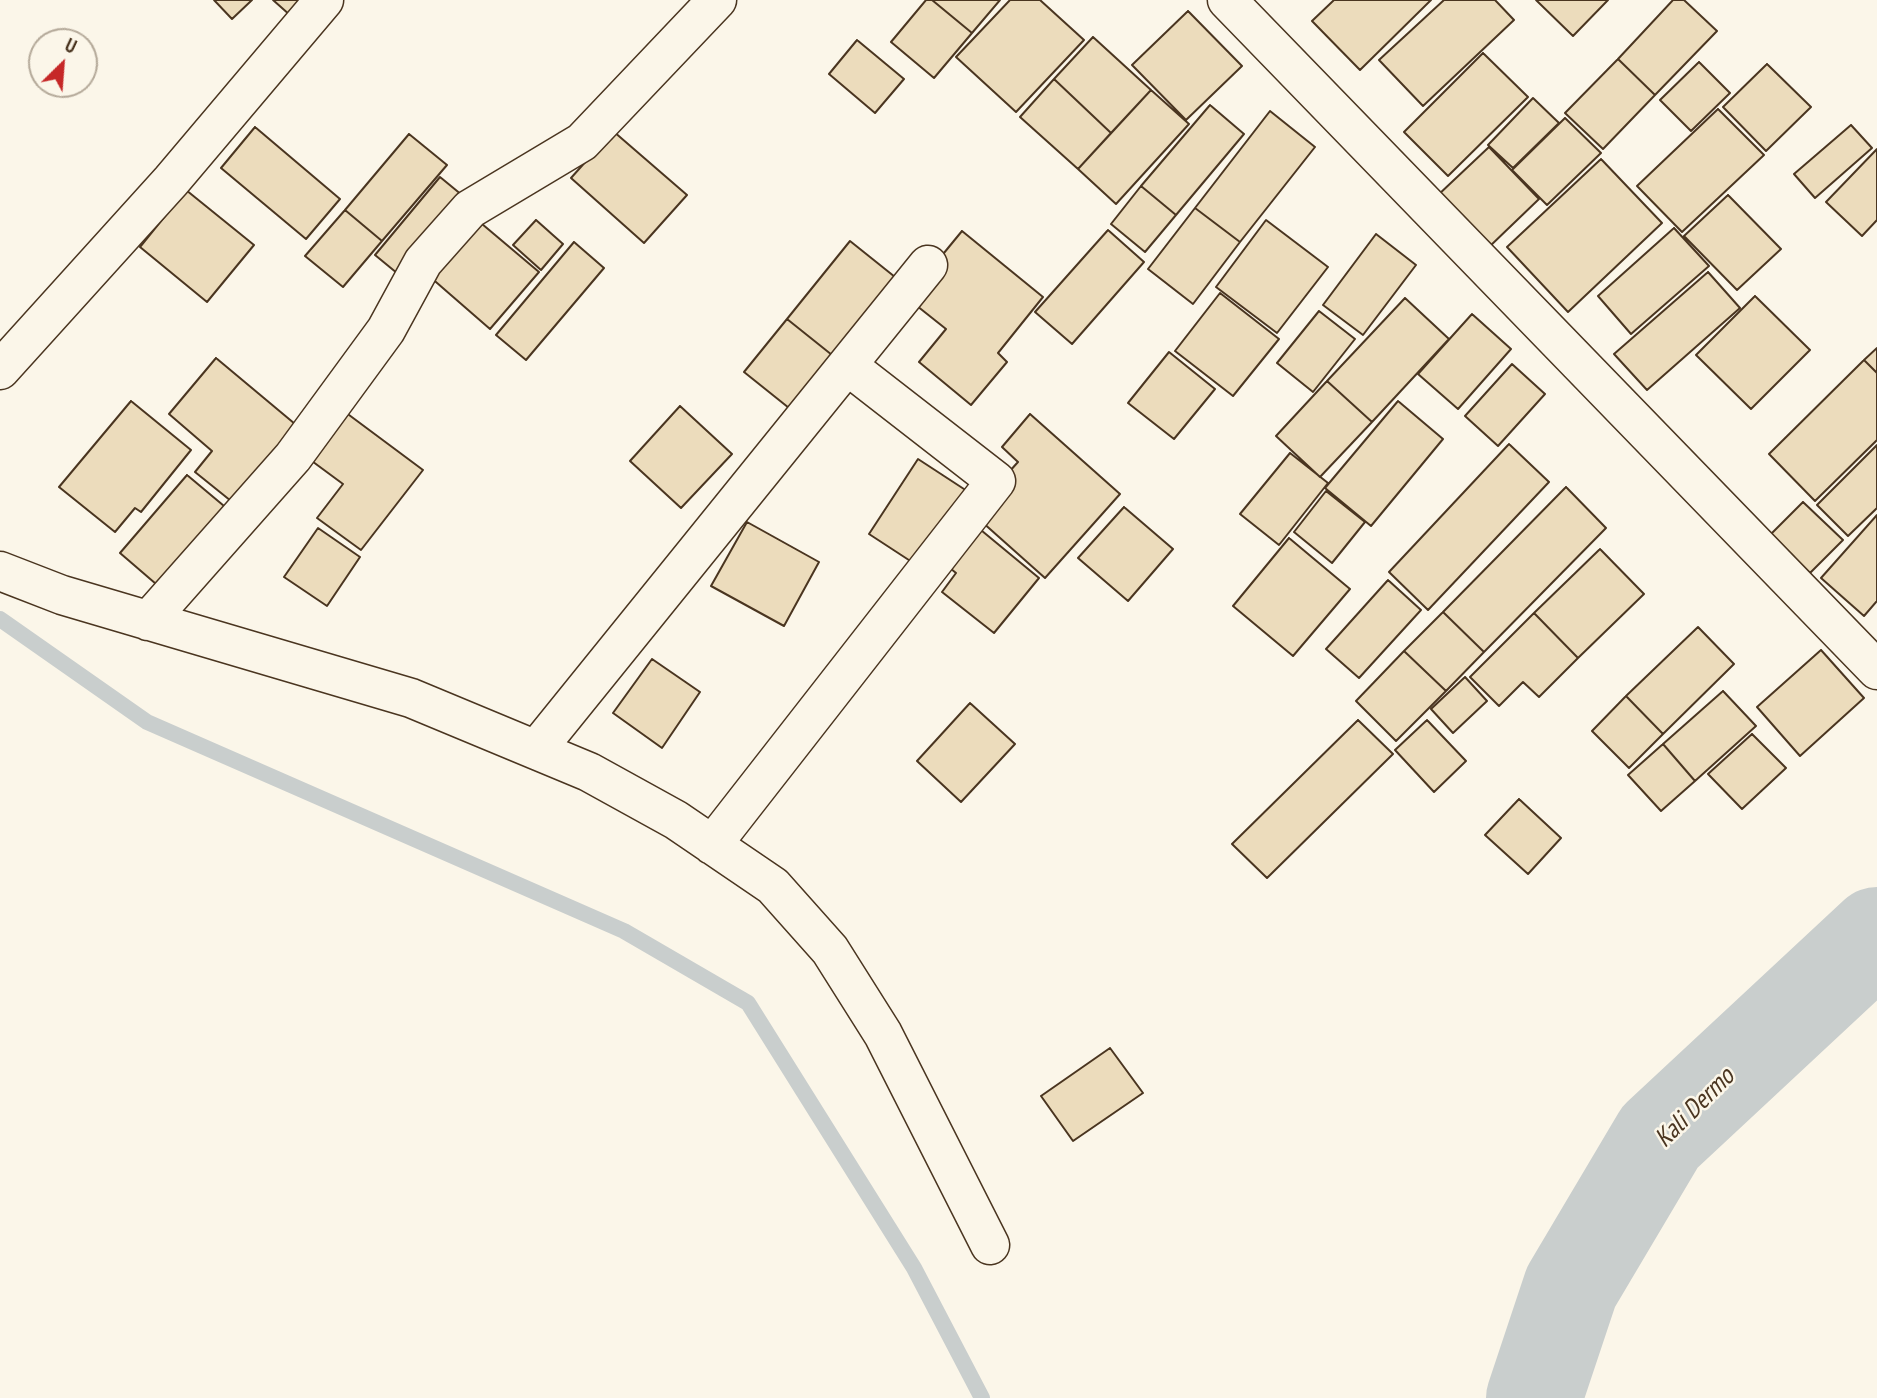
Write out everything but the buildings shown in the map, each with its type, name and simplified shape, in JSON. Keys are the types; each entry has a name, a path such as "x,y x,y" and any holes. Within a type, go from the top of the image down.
{"street":[{"path":"0,370 170,181 324,0"},
{"path":"148,621 293,457 386,330 423,262 470,209 582,142 717,0"},
{"path":"1227,0 1877,670"},
{"path":"536,750 929,265"},
{"path":"712,845 996,481 848,366"},
{"path":"0,571 62,595 411,698 589,772 676,820 773,886 830,950 883,1034 990,1245"}],"waterway":[{"path":"0,619 147,722 624,931 748,1003 914,1268 982,1398"},
{"name":"Kali Dermo","path":"1534,1398 1571,1287 1660,1137 1877,935"}]}
